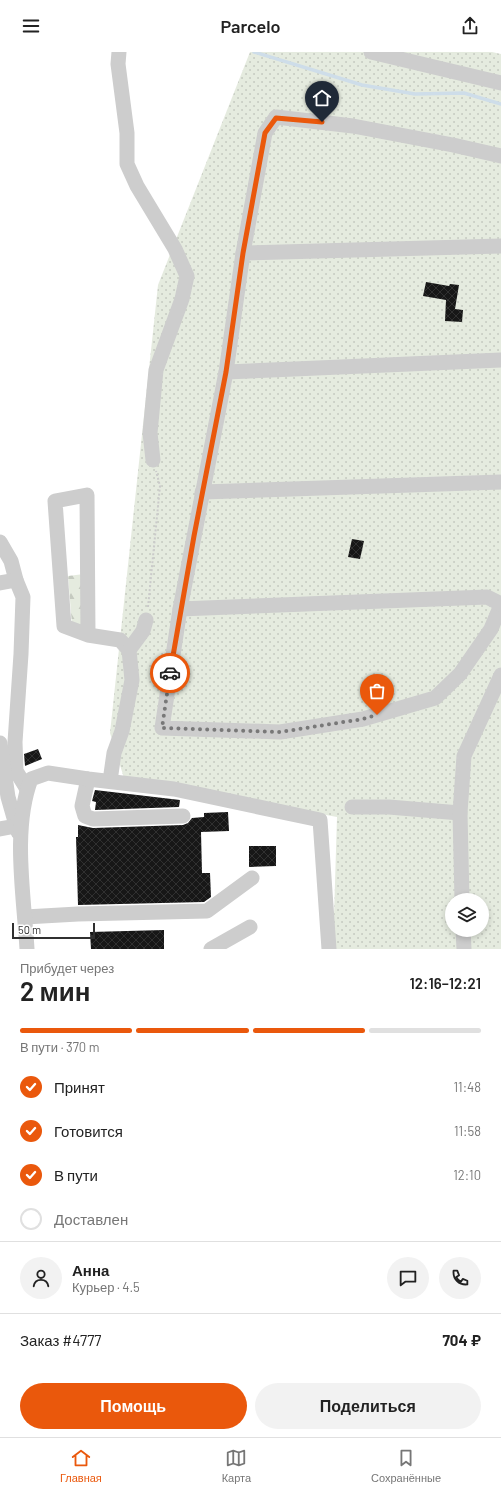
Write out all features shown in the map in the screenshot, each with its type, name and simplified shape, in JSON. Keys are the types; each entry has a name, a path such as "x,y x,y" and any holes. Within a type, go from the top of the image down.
{"street":[{"path":"119,52 118,64 127,133 127,164 137,186 175,249 187,276 182,299 156,370 150,434 153,460"},
{"path":"371,52 501,83"},
{"path":"180,609 487,597 501,604 491,629 460,674 435,698 363,719 280,732 162,728 180,609 226,372 243,253 265,133 276,118 353,126 453,145 501,156"},
{"path":"243,253 501,246"},
{"path":"226,372 501,360"},
{"path":"202,492 501,482"},
{"path":"88,635 87,495 55,501 64,626 88,635 120,640 129,650 132,680 122,731 114,754 110,781"},
{"path":"0,542 11,561 22,597 21,654 15,742 16,771 27,789"},
{"path":"0,583 16,580"},
{"path":"129,650 143,631 146,620"},
{"path":"462,893 460,813 464,756 501,675"},
{"path":"0,743 8,797 20,844 28,949"},
{"path":"20,844 27,789 31,779 48,773 88,780 110,781 174,789 320,820 329,949"},
{"path":"88,780 82,806 85,816 93,819 183,816"},
{"path":"352,807 389,807 460,813"},
{"path":"0,829 16,826"},
{"path":"25,917 78,914 207,911 252,878"},
{"path":"211,949 250,927"},
{"path":"463,937 464,949"}],"path":[{"path":"146,620 160,486 153,460"}],"green space":[{"path":"250,52 492,52 501,54 501,949 333,949 337,817 124,778 110,733 158,285"},
{"path":"84,574 83,627 72,625 68,576"}],"building":[{"path":"426,282 449,286 450,284 459,285 455,309 463,310 462,322 445,321 446,300 423,296"},
{"path":"352,539 364,541 360,559 348,557"},
{"path":"38,749 42,759 25,766 24,754"},
{"path":"95,790 180,800 179,807 95,810 96,802 92,801"},
{"path":"228,812 229,831 201,832 202,873 210,873 211,897 204,902 78,905 76,837 78,837 78,825 93,828 183,825 188,823 192,818 204,817 204,813"},
{"path":"249,846 276,846 276,866 249,867"},
{"path":"164,930 164,949 91,949 90,932"}],"waterway":[{"path":"254,52 362,85 415,94 464,93 501,104"}],"way so far":[{"path":"170,673 162,728 280,732 363,719 377,715"}],"route":[{"path":"170,673 180,609 226,372 243,253 265,133 276,118 322,122"}]}
